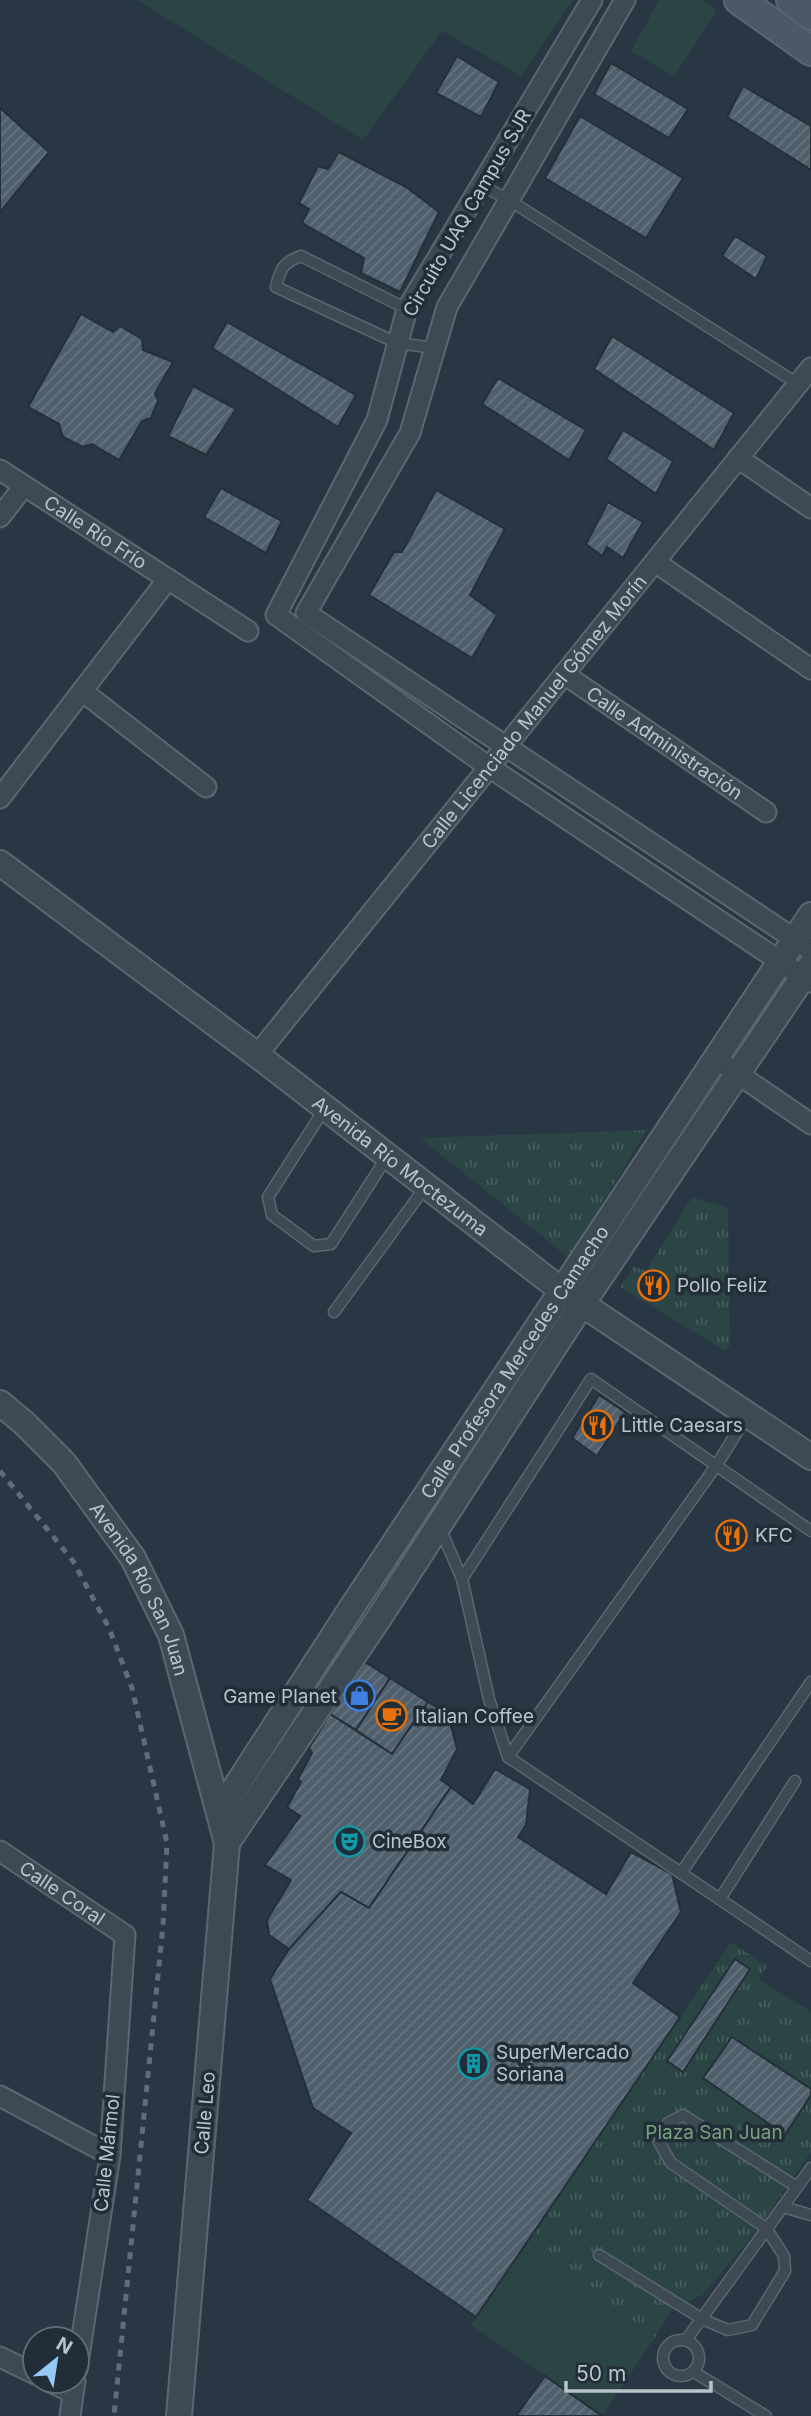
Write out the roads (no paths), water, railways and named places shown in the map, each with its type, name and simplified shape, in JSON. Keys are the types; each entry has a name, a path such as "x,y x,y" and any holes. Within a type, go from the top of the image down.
{"main road":[{"path":"791,0 811,15"},
{"path":"744,1 811,51"}],"street":[{"name":"Circuito UAQ Campus SJR","path":"489,767 276,615 377,421 407,309 592,0"},
{"name":"Circuito UAQ Campus SJR","path":"505,747 306,613 410,433 447,307 625,0"},
{"name":"Calle Licenciado Manuel Gómez Morín","path":"257,1055 805,376"},
{"path":"738,458 811,508"},
{"name":"Calle Río Frío","path":"0,470 248,631"},
{"path":"0,517 24,486"},
{"path":"654,562 811,669"},
{"path":"0,798 168,579"},
{"name":"Calle Administración","path":"564,674 766,812"},
{"path":"82,691 206,787"},
{"path":"505,747 803,945"},
{"path":"489,767 780,961 808,975"},
{"name":"Avenida Río Moctezuma","path":"0,863 257,1055 561,1290 811,1457"},
{"name":"Calle Profesora Mercedes Camacho","path":"220,1811 780,961 803,945 811,915"},
{"name":"Calle Profesora Mercedes Camacho","path":"227,1843 379,1618 582,1304 808,975"},
{"path":"716,1059 811,1124"},
{"name":"Avenida Río San Juan","path":"0,1403 64,1463 133,1558 171,1635 220,1811"},
{"path":"354,1604 379,1618"},
{"name":"Calle Leo","path":"179,2416 227,1843 220,1811"},
{"name":"Calle Coral","path":"0,1851 125,1935"},
{"name":"Calle Mármol","path":"84,2325 110,2155 125,1935"},
{"path":"0,2096 110,2155"},
{"path":"0,2357 21,2367"},
{"path":"70,2416 73,2395"}],"lane":[{"path":"481,185 805,376"},
{"path":"407,309 301,256 289,260 280,273 276,288 397,343 435,348"},
{"path":"325,1108 268,1197 272,1215 314,1246 331,1244 387,1156"},
{"path":"334,1312 426,1186"},
{"path":"462,1579 591,1379 811,1531"},
{"path":"508,1757 716,1466 748,1415"},
{"path":"439,1526 462,1579 489,1699 508,1757 811,1961"},
{"path":"681,1873 811,1682"},
{"path":"720,1899 795,1781"},
{"path":"599,2255 702,2319 728,2330 752,2325 785,2271 784,2256 766,2228 671,2163 659,2143 668,2123 682,2115 797,2187"},
{"path":"686,2340 811,2168"},
{"path":"783,2207 811,2215"},
{"path":"686,2340 692,2343 699,2354 694,2372 677,2376 667,2370 662,2360 669,2344 686,2340"},
{"path":"694,2372 766,2416"}],"railway":[{"path":"0,1471 73,1561 109,1628 132,1688 167,1843 163,1925 114,2416"}],"place":[{"name":"Pollo Feliz","path":"654,1285"},
{"name":"Little Caesars","path":"598,1425"},
{"name":"KFC","path":"732,1535"},
{"name":"Game Planet","path":"360,1696"},
{"name":"Italian Coffee","path":"392,1716"},
{"name":"CineBox","path":"349,1841"},
{"name":"SuperMercado Soriana","path":"473,2063"}],"park label":[{"name":"Plaza San Juan","path":"714,2132"}]}
